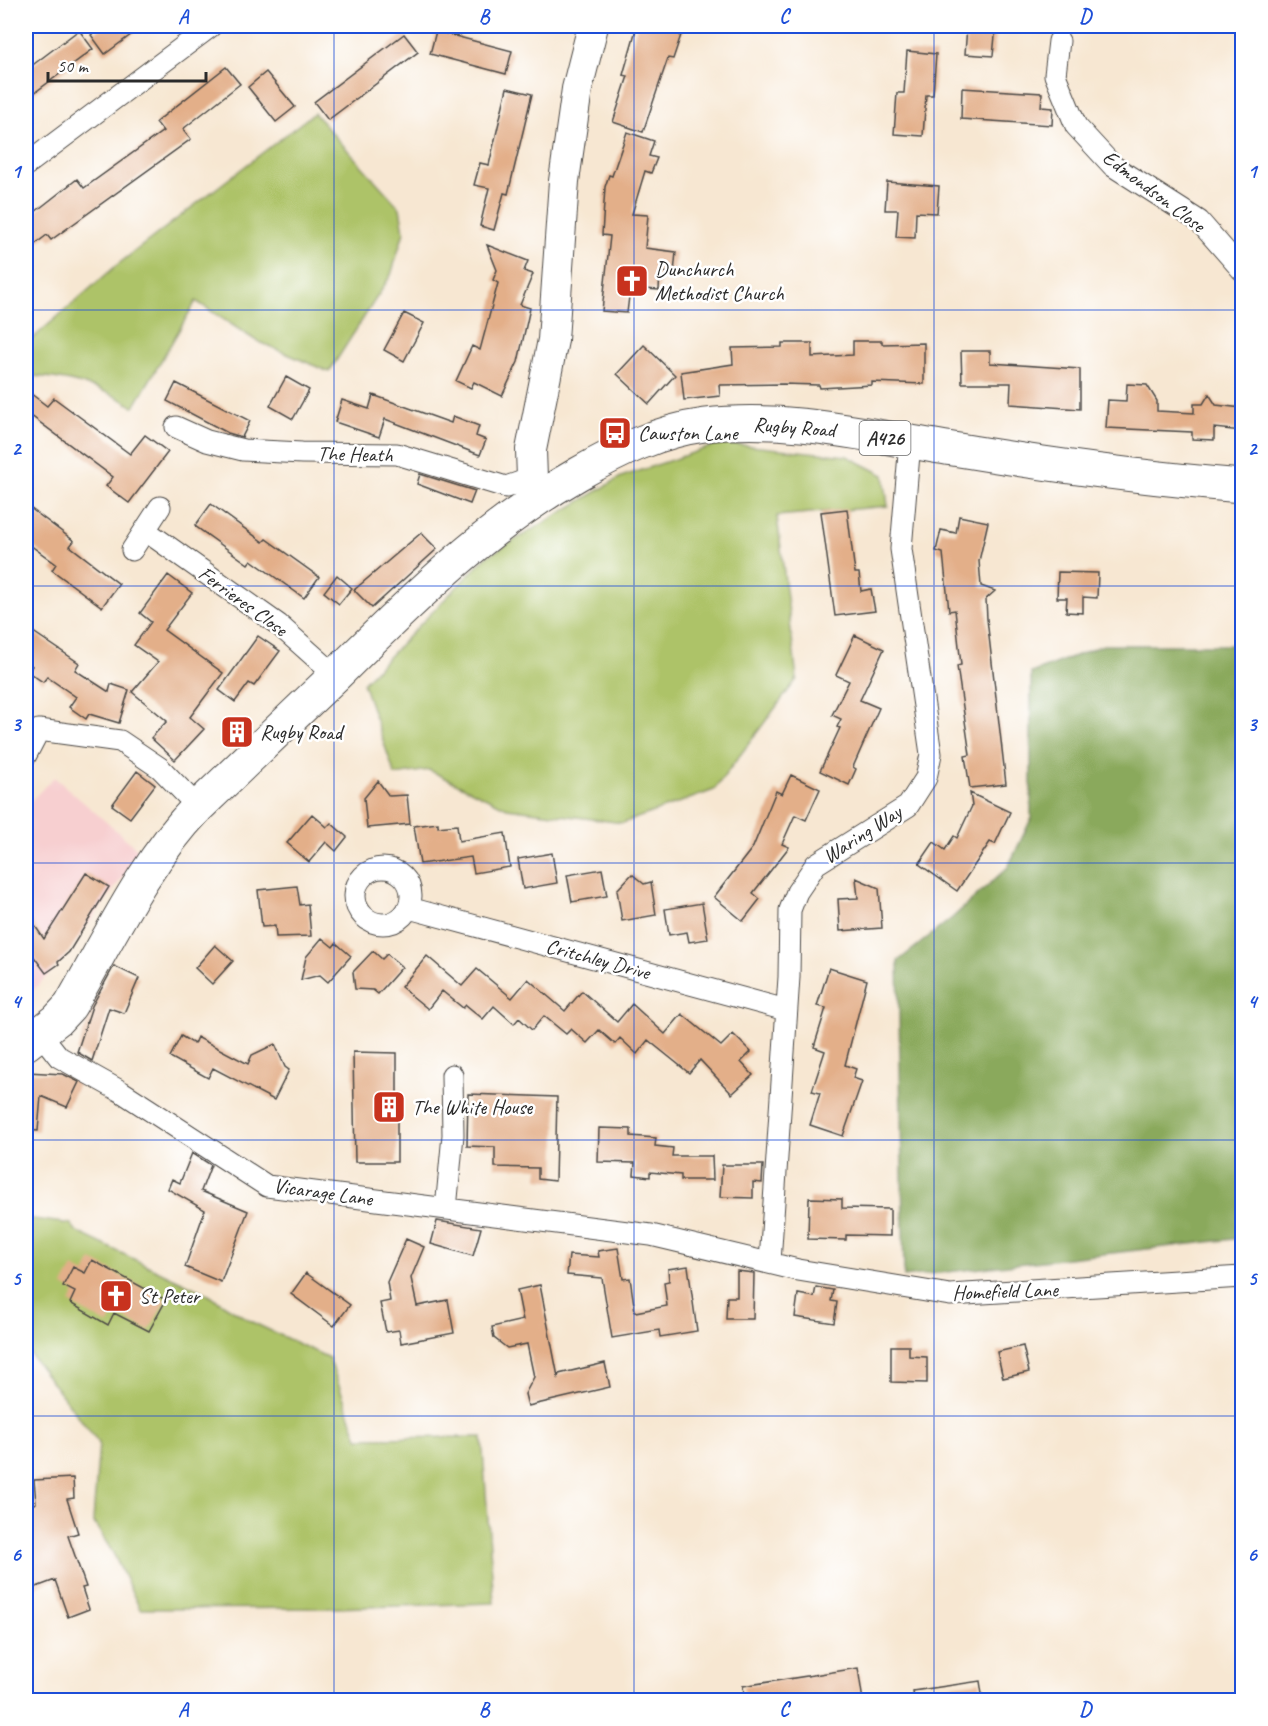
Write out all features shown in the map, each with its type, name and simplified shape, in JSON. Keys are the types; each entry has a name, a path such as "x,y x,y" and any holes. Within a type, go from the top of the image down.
{"main road":[{"name":"Rugby Road","path":"33,1039 70,1006 157,858 177,829 416,595 496,527 536,487 610,455 677,430 707,425 759,423 822,426 1137,477 1242,486"}],"street":[{"path":"26,165 211,26"},
{"path":"536,487 531,450 553,340 564,181 588,26"},
{"name":"Edmondson Close","path":"1059,41 1056,75 1076,126 1113,166 1199,221 1242,270"},
{"name":"The Heath","path":"176,427 207,441 243,450 397,454 506,487 536,487"},
{"name":"Waring Way","path":"770,1263 790,910 797,892 816,864 908,806 926,778 930,754 901,549 910,442"},
{"path":"132,550 160,507"},
{"name":"Ferrieres Close","path":"146,531 279,626 336,675"},
{"path":"26,755 32,725 120,741 160,768 198,807"},
{"name":"Critchley Drive","path":"409,908 786,1010"},
{"name":"Vicarage Lane","path":"33,1039 59,1057 122,1092 267,1186 651,1235"},
{"path":"446,1209 453,1135 452,1074"},
{"name":"Homefield Lane","path":"651,1235 770,1263 950,1295 1242,1277"}],"shaded area":[{"path":"54,777 141,852 64,958 26,998 26,806"}],"green space":[{"path":"314,113 400,208 404,232 391,275 329,372 255,340 196,301 134,407 96,388 53,378 26,376 26,346 32,339 117,265"},
{"path":"722,443 847,456 884,475 888,506 777,516 797,679 714,790 623,823 507,808 429,770 395,775 363,683 486,557 621,477"},
{"path":"1103,645 1239,645 1242,682 1242,1238 904,1277 898,961 952,918 1008,867 1031,819 1031,673"},
{"path":"26,1218 71,1224 77,1232 207,1294 252,1322 329,1358 358,1438 482,1437 494,1603 332,1608 140,1609 113,1553 93,1521 99,1443 26,1349"}],"building":[{"path":"104,26 143,26 105,54 91,35"},
{"path":"637,26 684,26 673,59 668,58 643,132 613,122 628,76 623,75"},
{"path":"967,26 996,26 993,56 965,54"},
{"path":"79,30 93,49 26,99 26,70"},
{"path":"436,31 512,51 506,74 430,54"},
{"path":"404,34 418,52 328,120 314,102"},
{"path":"907,51 936,54 933,95 926,95 923,136 894,134 897,93 904,93"},
{"path":"226,67 240,84 183,129 191,139 51,240 47,235 26,251 26,219 77,179 84,188 163,131 156,122"},
{"path":"266,72 295,107 276,122 248,87"},
{"path":"507,88 532,94 508,194 504,193 494,230 480,226 489,188 474,185 480,163 489,165"},
{"path":"962,88 1042,93 1041,107 1053,108 1052,125 961,119"},
{"path":"627,132 654,141 649,156 657,158 651,173 645,171 632,214 648,215 645,248 676,252 674,273 660,272 659,290 630,288 627,313 602,311 610,236 602,235 605,187 609,175 612,176"},
{"path":"887,182 939,186 937,213 916,212 915,238 896,237 898,210 885,210"},
{"path":"487,245 528,261 524,271 533,274 520,305 530,308 518,362 502,396 474,382 471,388 456,381 472,346 480,350 498,283 493,280 497,270"},
{"path":"404,313 424,323 404,361 384,350"},
{"path":"853,341 882,341 882,344 924,343 924,384 872,382 872,385 820,388 819,385 719,385 720,396 684,400 681,372 733,364 732,348 782,347 782,343 812,343 812,357 853,355"},
{"path":"644,345 675,375 649,404 617,374"},
{"path":"961,351 990,351 990,363 1080,369 1080,409 1010,404 1011,383 962,383"},
{"path":"286,377 309,390 293,419 270,406"},
{"path":"176,383 250,421 242,437 228,433 167,401"},
{"path":"1127,384 1147,385 1157,401 1157,411 1194,413 1194,404 1203,404 1209,394 1216,405 1242,408 1242,431 1214,428 1214,440 1192,439 1192,432 1106,428 1108,400 1126,401"},
{"path":"26,390 47,406 54,398 130,454 145,435 168,452 129,503 106,486 113,477 26,412"},
{"path":"373,395 451,423 453,416 479,426 476,436 486,440 480,455 385,419 379,437 335,422 342,400 369,409"},
{"path":"420,474 475,491 470,504 417,484"},
{"path":"211,504 263,542 266,539 319,577 304,598 251,560 248,564 195,526"},
{"path":"26,505 74,541 70,546 119,584 102,607 52,570 56,564 26,542"},
{"path":"847,509 855,573 859,573 861,591 871,589 875,611 835,616 821,512"},
{"path":"959,516 988,522 979,561 981,586 995,591 986,599 987,619 1006,784 970,788 965,756 970,755 957,666 961,665 955,610 949,611 943,553 936,551 941,530 956,533"},
{"path":"421,533 437,549 372,608 354,590"},
{"path":"1058,572 1098,573 1097,598 1083,597 1083,613 1066,612 1067,598 1057,598"},
{"path":"168,575 192,593 164,630 223,673 190,717 204,729 175,760 151,738 167,721 132,692 158,662 134,645 151,622 140,613"},
{"path":"337,575 352,588 339,604 324,592"},
{"path":"26,627 79,663 75,670 109,692 111,684 129,690 119,723 89,714 86,719 69,707 76,697 47,677 43,682 28,672 32,666 26,661"},
{"path":"855,635 884,649 860,700 879,708 853,767 856,769 849,785 820,771 840,728 837,727 841,719 832,715 849,681 836,675"},
{"path":"258,636 280,651 254,686 249,683 235,702 219,690"},
{"path":"137,771 155,785 130,818 112,805"},
{"path":"791,775 820,789 806,820 795,815 782,844 789,847 753,893 760,899 743,921 714,897 753,847 776,791 782,794"},
{"path":"378,781 389,796 407,795 410,824 367,828 364,798"},
{"path":"970,793 1010,812 995,844 990,842 957,891 919,864 934,842 945,850 954,836 957,838 972,806"},
{"path":"312,814 327,827 331,823 347,837 336,851 326,842 309,862 287,843"},
{"path":"438,823 438,827 457,825 459,841 505,833 510,867 474,873 471,857 420,864 414,826"},
{"path":"552,853 557,883 523,889 518,859"},
{"path":"602,869 607,896 572,902 567,875"},
{"path":"86,873 109,887 69,952 58,962 59,964 46,973 26,946 26,913 44,939"},
{"path":"632,874 644,884 651,882 656,915 622,921 617,890"},
{"path":"856,878 879,888 882,928 840,931 838,899 858,898"},
{"path":"297,886 300,905 308,904 311,936 276,937 275,926 262,927 258,890"},
{"path":"702,903 708,939 689,942 687,932 669,935 665,909"},
{"path":"322,938 333,947 336,943 351,956 328,982 320,975 301,980 306,957"},
{"path":"215,945 233,961 212,984 195,968"},
{"path":"373,951 382,959 387,954 402,967 378,994 373,990 355,989 353,972"},
{"path":"427,956 462,986 477,969 512,998 528,979 565,1011 582,991 617,1022 632,1004 665,1034 682,1014 721,1046 733,1034 751,1052 741,1062 753,1075 732,1094 700,1060 689,1073 648,1040 637,1054 620,1038 615,1044 599,1030 587,1043 571,1029 566,1034 544,1016 532,1030 519,1018 514,1024 494,1006 483,1019 466,1005 463,1008 442,991 428,1009 401,987"},
{"path":"114,966 139,978 124,1013 109,1008 92,1061 77,1052 92,1006"},
{"path":"829,968 867,980 845,1065 856,1069 853,1078 862,1081 843,1136 810,1125 820,1093 812,1091 825,1051 814,1047 826,1008 817,1006"},
{"path":"181,1036 194,1044 197,1037 248,1064 252,1055 275,1044 285,1067 289,1070 274,1100 213,1068 208,1078 170,1057"},
{"name":"The White House","path":"353,1052 397,1053 397,1162 355,1162"},
{"path":"27,1072 63,1074 79,1082 67,1107 41,1096 38,1131 26,1130"},
{"path":"468,1094 557,1097 555,1181 538,1179 538,1168 495,1167 495,1147 467,1146"},
{"path":"599,1128 631,1129 631,1136 656,1138 655,1146 673,1148 672,1156 712,1156 713,1180 681,1180 681,1175 650,1172 650,1177 634,1175 635,1163 598,1162"},
{"path":"192,1153 211,1165 201,1191 248,1211 221,1282 185,1267 205,1210 168,1189 172,1179 180,1183"},
{"path":"722,1165 763,1165 762,1183 753,1182 753,1198 720,1197"},
{"path":"809,1198 842,1199 842,1208 890,1209 890,1236 846,1235 846,1240 808,1239"},
{"path":"437,1221 481,1228 473,1256 431,1244"},
{"path":"406,1239 424,1247 411,1278 417,1306 448,1300 454,1333 401,1343 399,1330 386,1332 380,1303 390,1301 387,1282"},
{"path":"618,1248 623,1279 630,1278 635,1312 667,1306 664,1282 669,1281 668,1269 688,1266 697,1331 660,1337 659,1330 612,1338 602,1278 567,1275 569,1255 599,1257 598,1251"},
{"name":"St Peter","path":"92,1260 166,1300 149,1331 114,1313 108,1325 70,1303 75,1292 63,1286 73,1267 85,1273"},
{"path":"737,1271 754,1273 753,1319 726,1319 727,1297 737,1297"},
{"path":"306,1273 350,1305 334,1326 291,1294"},
{"path":"540,1285 558,1377 559,1374 605,1363 610,1387 528,1406 525,1394 534,1377 527,1344 507,1348 494,1338 492,1327 523,1320 517,1290"},
{"path":"816,1287 833,1290 831,1301 837,1302 834,1323 795,1317 798,1294 814,1297"},
{"path":"891,1346 909,1346 909,1356 927,1357 927,1383 891,1382"},
{"path":"1023,1346 1029,1372 1003,1378 997,1352"},
{"path":"73,1478 74,1498 67,1499 78,1533 68,1536 86,1587 82,1588 89,1609 68,1617 55,1580 26,1591 26,1507 36,1503 34,1480"},
{"path":"858,1668 863,1701 745,1701 743,1686"},
{"path":"980,1681 983,1701 914,1701 913,1691"}],"place":[{"name":"Dunchurch Methodist Church","path":"632,281"},
{"name":"Cawston Lane","path":"615,433"},
{"name":"Rugby Road","path":"237,732"},
{"name":"The White House","path":"389,1107"},
{"name":"St Peter","path":"116,1296"}]}
